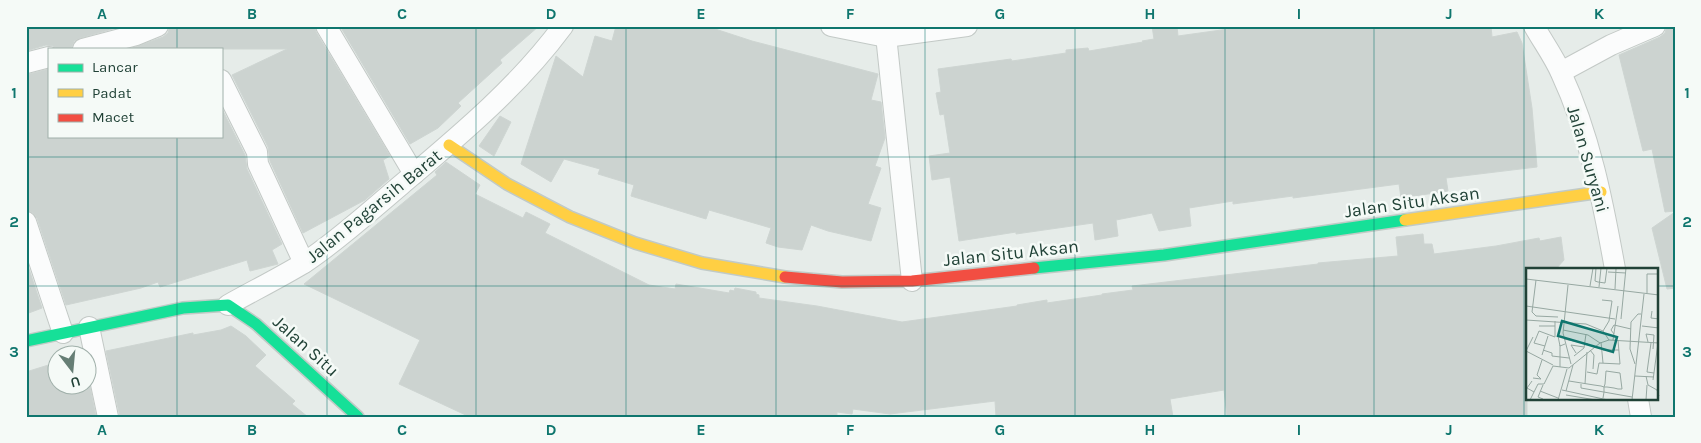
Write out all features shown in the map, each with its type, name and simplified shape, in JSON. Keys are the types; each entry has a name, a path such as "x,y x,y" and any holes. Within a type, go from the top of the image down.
{"street":[{"path":"86,48 136,35 158,26"},
{"path":"326,26 414,174"},
{"name":"Jalan Pagarsih Barat","path":"26,341 183,308 228,305 304,263 343,234 449,145 509,89 563,26"},
{"path":"831,26 886,31 967,26"},
{"name":"Jalan Suryani","path":"1534,26 1561,72 1584,129 1601,192 1615,268"},
{"path":"1561,72 1611,44 1655,26"},
{"path":"886,31 912,281"},
{"path":"26,62 48,57"},
{"path":"222,82 257,152 258,164 304,263"},
{"name":"Jalan Situ Aksan","path":"449,145 508,184 570,216 635,243 702,263 772,276 842,282 912,281 1164,255 1601,192"},
{"path":"26,222 63,333"},
{"name":"Jalan Situ","path":"228,305 256,324 358,417"},
{"path":"89,327 108,417"},
{"path":"1638,400 1641,417"}],"building":[{"path":"26,26 123,26 80,38 74,41 71,48 56,48 46,45 26,51"},
{"path":"170,26 314,26 390,156 383,160 389,179 365,200 303,233 270,161 268,147 232,75 287,49 133,48 163,37 168,33"},
{"path":"340,26 539,26 500,60 502,63 458,103 461,106 438,128 410,144"},
{"path":"616,26 706,26 752,41 878,74 871,100 881,102 885,138 875,166 881,168 868,204 881,208 871,241 811,225 802,250 778,247 766,243 771,228 709,210 706,219 631,196 634,185 598,174 600,169 564,159 551,182 521,164 556,56 583,77 595,36 612,41"},
{"path":"1152,26 1177,26 1178,36 1250,26 1491,26 1492,37 1517,32 1522,43 1532,108 1537,167 1446,178 1448,191 1401,198 1399,184 1293,198 1293,196 1233,204 1233,201 1189,208 1191,226 1159,231 1152,213 1116,220 1118,236 1095,240 1093,223 959,241 950,177 932,180 929,156 950,153 944,114 940,115 936,93 941,92 938,69 1066,53 1066,50 1088,48 1089,51 1143,42 1154,39"},
{"path":"1667,26 1675,26 1675,211 1665,212 1652,149 1643,151 1619,55 1660,37 1665,33"},
{"path":"48,69 48,138 222,138 222,109 245,155 247,169 282,244 272,250 278,264 250,271 247,260 160,287 158,282 141,288 66,305 37,218 33,213 26,210 26,75"},
{"path":"500,116 511,122 494,156 479,146"},
{"path":"446,162 480,185 475,194 523,218 526,212 550,224 545,233 649,285 675,289 676,284 729,293 730,290 734,291 735,288 756,292 759,298 817,306 902,322 1047,300 1047,303 1102,295 1133,290 1132,286 1318,263 1398,256 1396,237 1423,234 1424,244 1432,244 1434,254 1539,238 1540,241 1561,237 1564,260 1557,268 1526,268 1527,417 1227,417 1224,390 1170,399 1173,417 996,417 995,401 890,414 853,409 852,414 837,412 837,417 470,417 399,384 420,340 304,284 437,175 435,172"},
{"path":"1675,212 1675,288 1667,289 1652,228"},
{"path":"26,260 42,308 26,314"},
{"path":"231,326 246,336 266,355 255,366 295,401 292,404 308,417 120,417 106,351 193,333 193,335 221,330"},
{"path":"48,365 48,396 92,396 96,417 26,417 26,372"}],"traffic: fast":[{"path":"1034,268 1164,255 1405,220"},
{"path":"26,341 183,308 228,305 256,324 358,417"}],"traffic: slow":[{"path":"449,145 507,184 570,217 635,243 702,263 785,277"},
{"path":"1405,220 1601,192"}],"traffic: jam":[{"path":"785,277 842,282 912,281 1034,268"}]}
